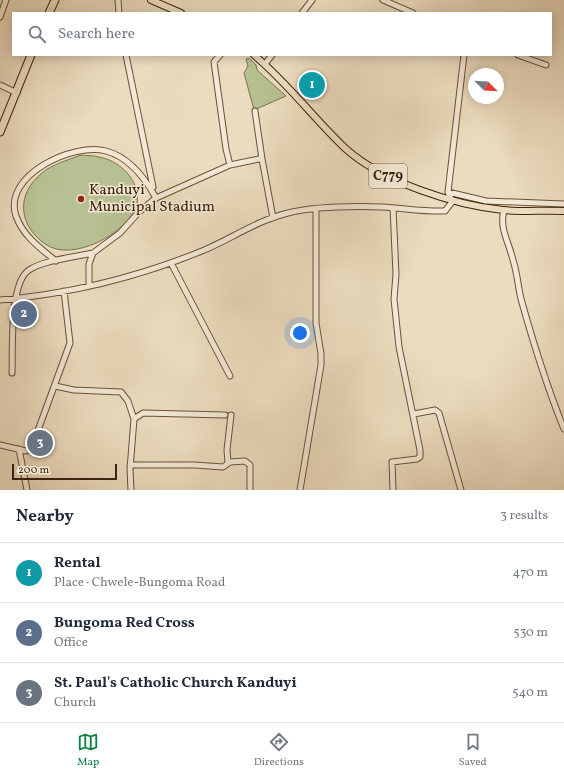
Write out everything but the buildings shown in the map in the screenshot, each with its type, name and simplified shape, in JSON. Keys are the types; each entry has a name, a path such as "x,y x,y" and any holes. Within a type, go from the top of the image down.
{"highway":[{"path":"49,12 55,0"},
{"path":"53,12 59,0"},
{"path":"0,132 32,56"},
{"path":"23,79 34,56"}],"main road":[{"path":"151,0 179,12"},
{"name":"C779","path":"255,56 265,64 356,157 400,181 452,202 504,210 564,210"}],"street":[{"path":"0,17 6,0"},
{"path":"118,0 119,12"},
{"path":"303,12 312,0"},
{"path":"382,0 411,12"},
{"path":"126,56 149,175 156,198"},
{"path":"220,56 214,62 215,75 226,149 230,165"},
{"path":"265,64 271,56"},
{"path":"0,300 89,286 150,270 203,250 273,218 289,213 316,210 393,208 445,211 452,202 448,192 464,56"},
{"path":"521,56 546,65"},
{"path":"0,85 17,93"},
{"path":"254,111 273,218"},
{"path":"56,261 30,239 22,228 14,208 16,196 20,188 41,166 59,157 80,151 96,149 107,151 121,158 142,175 156,198"},
{"path":"12,373 16,298 21,278 24,274 40,265 94,253 120,233 139,212 156,198 230,165 259,158 262,160"},
{"path":"448,192 486,201 564,204 564,210"},
{"path":"392,490 392,462 413,460 420,457 414,414 399,347 396,324 393,208"},
{"path":"300,490 322,354 316,323 316,210"},
{"path":"504,210 501,220 502,228 514,260 522,300 551,394 564,430"},
{"path":"89,286 89,264 94,253"},
{"path":"171,263 230,376"},
{"path":"0,445 29,450 31,448 70,343 64,291"},
{"path":"55,386 74,390 121,392 128,402 134,419 130,465 131,490"},
{"path":"414,414 435,410 439,412 461,490"},
{"path":"134,419 143,413 225,415"},
{"path":"228,463 227,450 231,415"},
{"path":"19,449 27,490"},
{"path":"130,465 195,465 223,467 228,463 245,461 249,463 250,490"}],"green space":[{"path":"249,58 256,65 257,70 286,96 254,110 244,73 248,66 246,59"},
{"name":"Kanduyi Municipal Stadium","path":"81,155 106,159 119,165 129,175 136,188 137,207 131,217 121,227 110,236 97,243 83,248 69,250 56,249 45,244 29,228 25,219 24,200 34,181 42,173 56,165"}],"place":[{"name":"Rental","path":"312,85"},
{"name":"Kanduyi Municipal Stadium","path":"81,199"},
{"name":"Bungoma Red Cross","path":"24,314"},
{"name":"St. Paul's Catholic Church Kanduyi","path":"40,443"}]}
